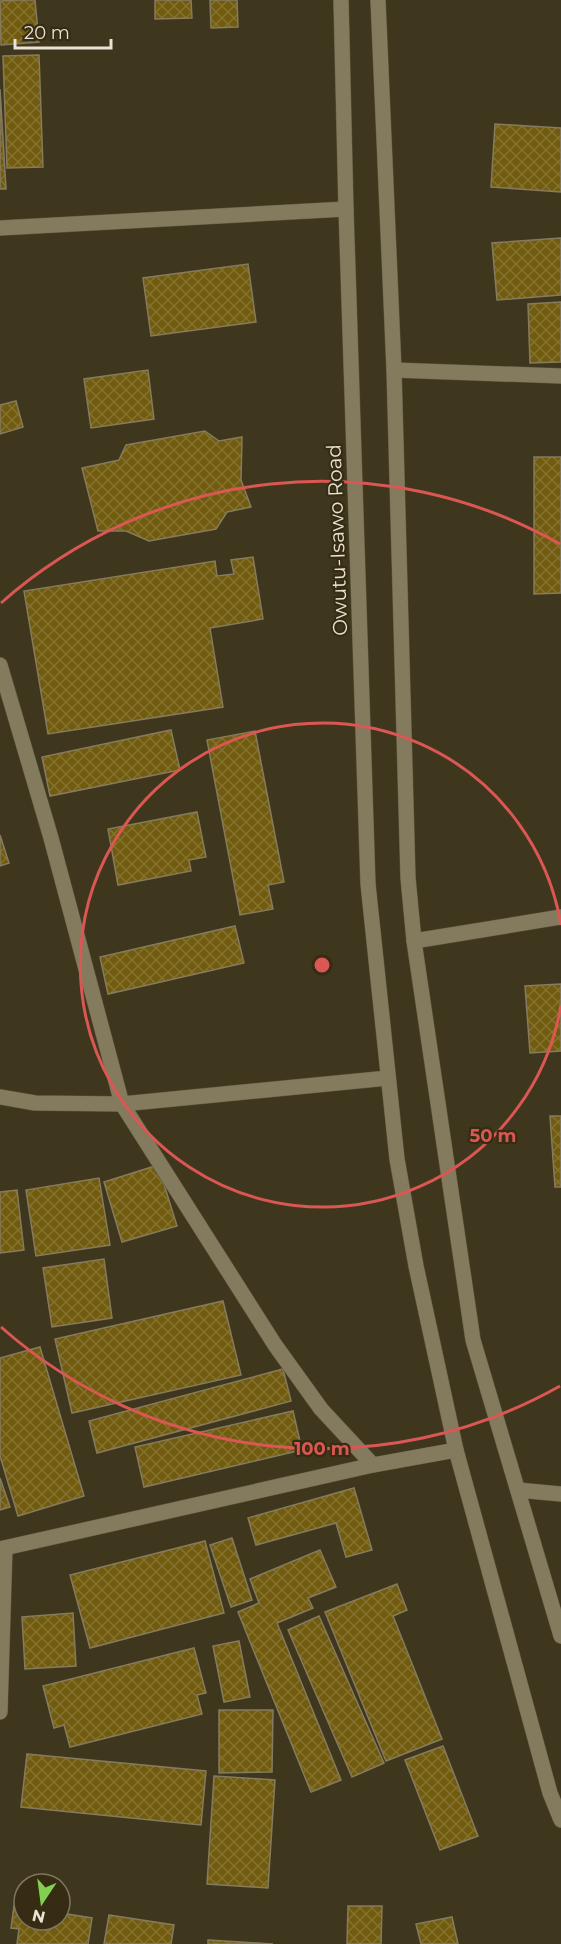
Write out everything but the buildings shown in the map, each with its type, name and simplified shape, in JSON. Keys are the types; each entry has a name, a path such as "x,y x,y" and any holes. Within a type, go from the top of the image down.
{"street":[{"name":"Owutu-Isawo Road","path":"342,0 346,209 368,884 388,1078 406,1216 456,1450 550,1793 561,1820"},
{"path":"378,0 394,370 408,878 414,941 473,1340 561,1636"},
{"path":"0,228 346,209"},
{"path":"394,370 561,376"},
{"path":"0,665 51,838 122,1104 274,1345 321,1409 373,1465"},
{"path":"414,941 561,917"},
{"path":"0,1097 35,1103 122,1104 388,1078"},
{"path":"0,1712 3,1549 373,1465 456,1450"},
{"path":"518,1490 561,1494"}]}
